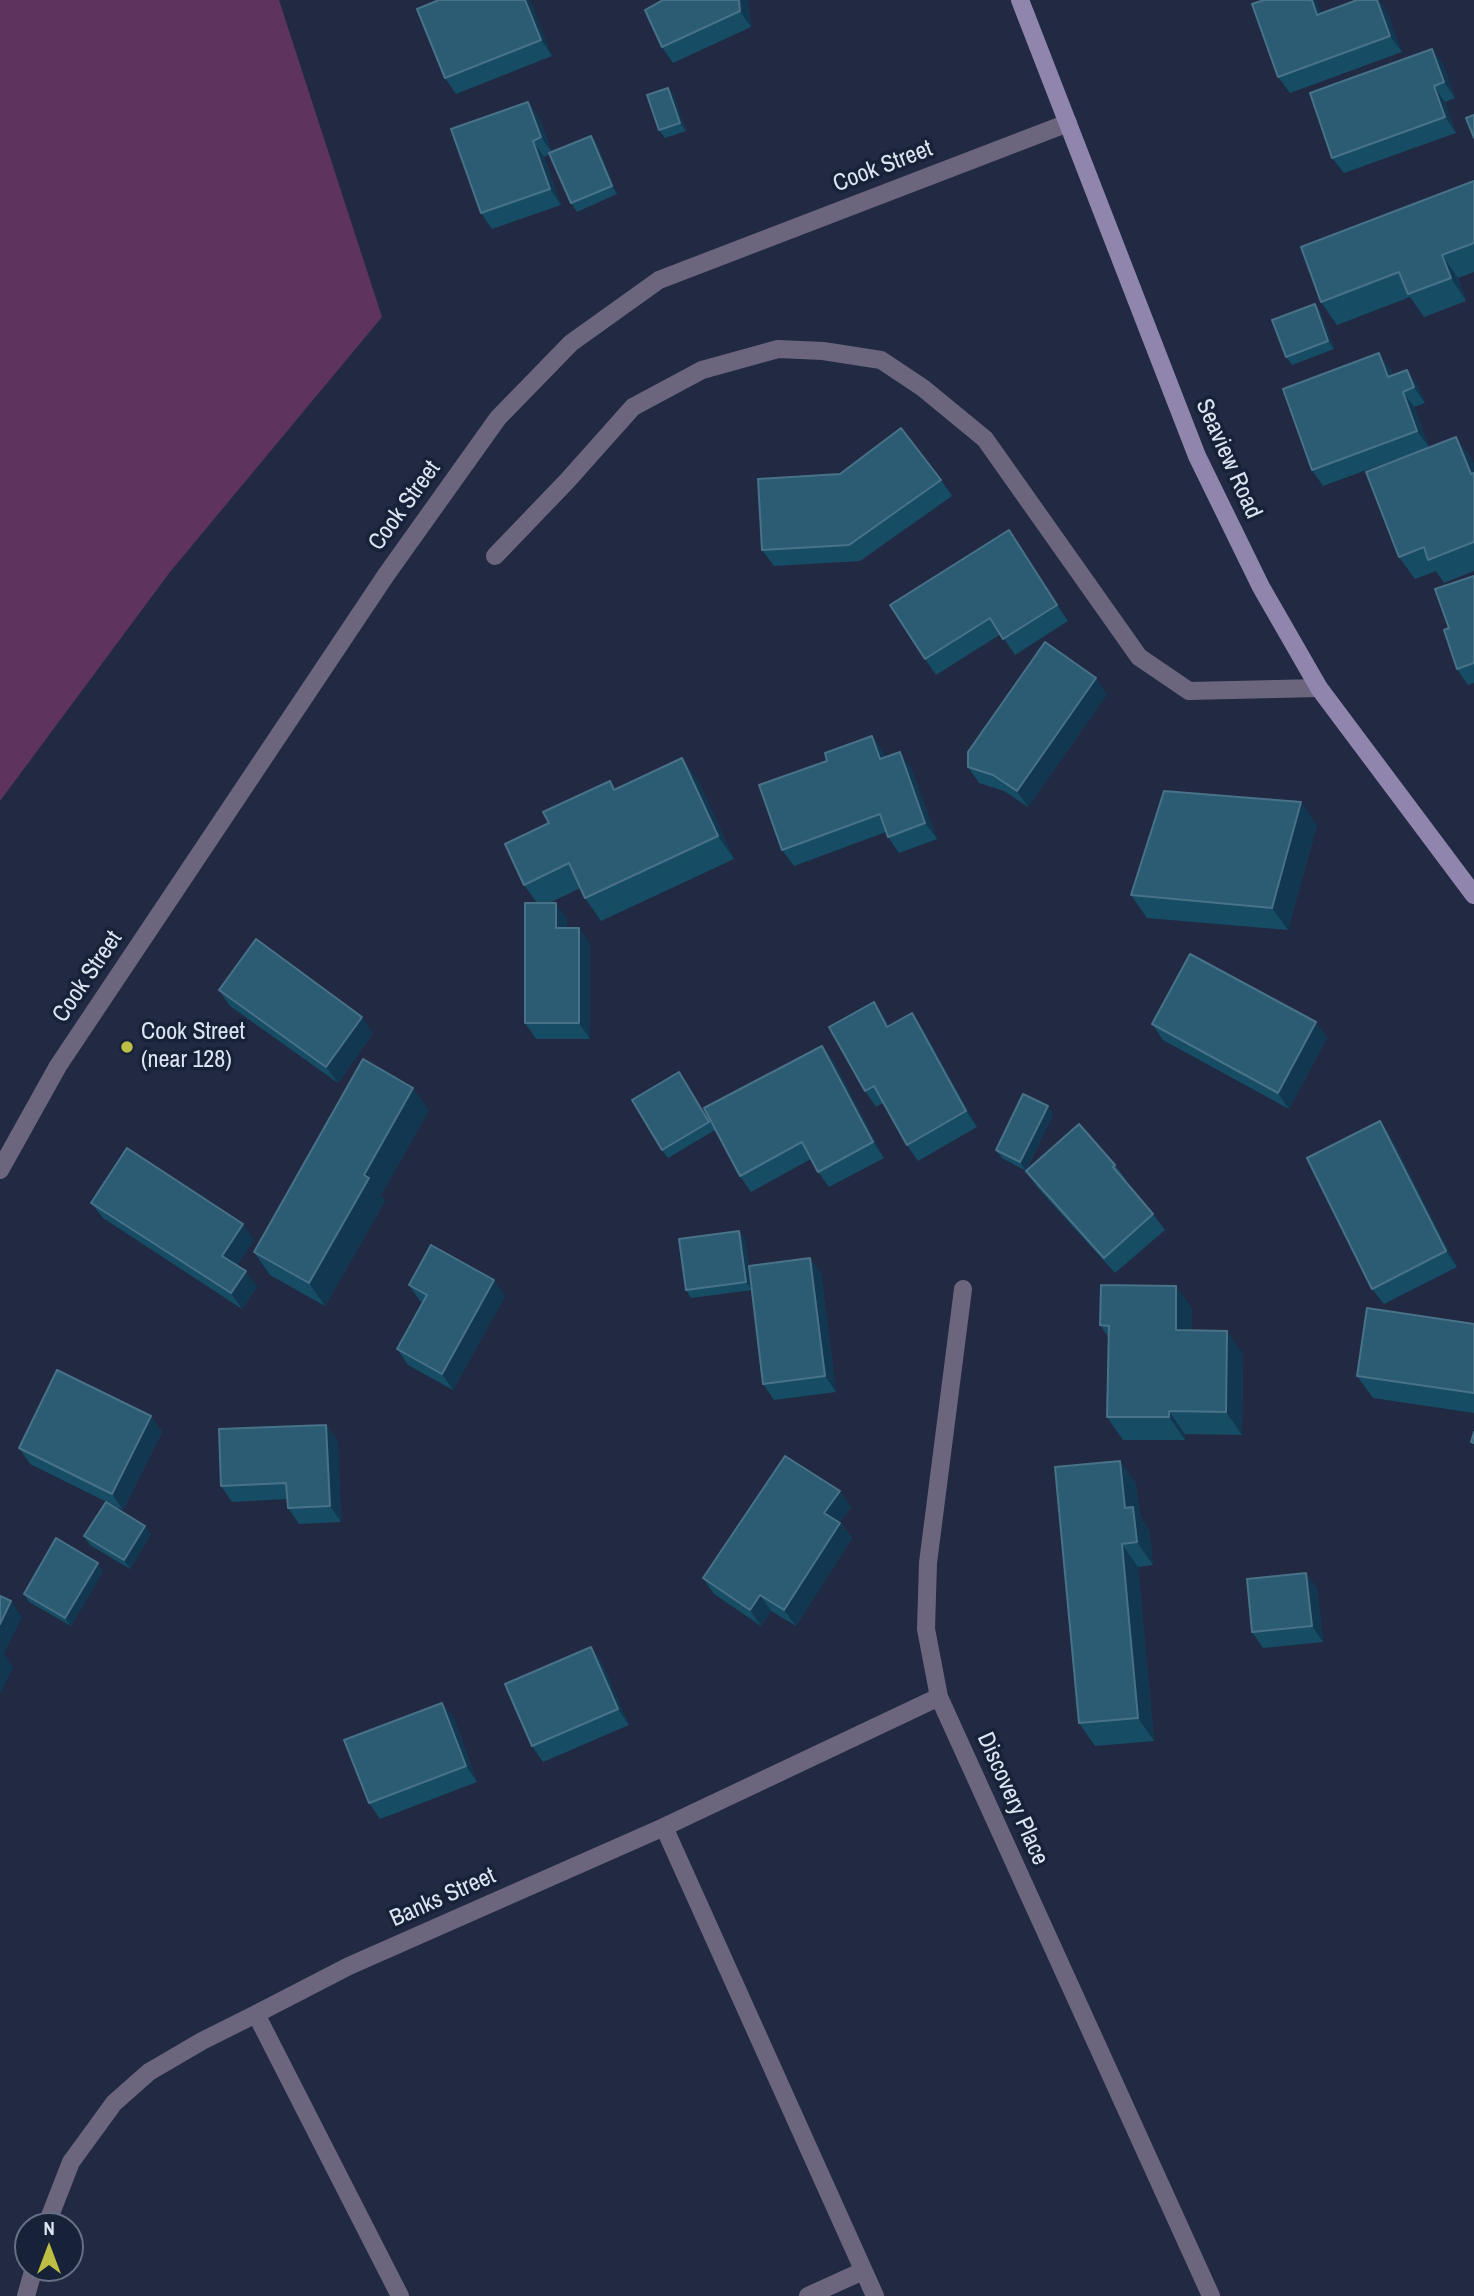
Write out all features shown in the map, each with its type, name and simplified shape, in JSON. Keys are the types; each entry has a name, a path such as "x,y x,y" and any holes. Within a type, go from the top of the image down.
{"street":[{"name":"Seaview Road","path":"1020,0 1197,456 1261,587 1319,688 1474,895"},
{"name":"Cook Street","path":"0,1170 58,1066 386,575 498,418 571,343 659,280 1068,123"},
{"path":"495,555 567,481 633,407 702,370 778,349 822,351 881,360 923,388 985,439 1139,657 1189,691 1319,688"},
{"name":"Discovery Place","path":"963,1289 928,1563 926,1629 939,1697 1211,2296"},
{"name":"Banks Street","path":"51,2212 71,2162 114,2103 149,2072 202,2041 349,1966 664,1827 939,1697"},
{"path":"664,1827 875,2296"},
{"path":"256,2014 400,2296"},
{"path":"808,2296 863,2272"}],"shaded area":[{"path":"0,0 279,0 382,317 170,572 0,801"}],"building":[{"path":"439,0 525,0 541,40 445,78 417,9"},
{"path":"663,0 739,0 740,11 662,47 645,10"},
{"path":"1264,0 1312,0 1317,15 1357,0 1377,0 1390,36 1278,77 1252,4"},
{"path":"1432,49 1444,82 1434,86 1445,117 1332,158 1310,93"},
{"path":"668,88 680,123 659,130 647,95"},
{"path":"528,102 541,137 533,141 550,189 481,213 451,129"},
{"path":"1474,115 1474,138 1466,118"},
{"path":"591,136 612,186 571,203 549,153"},
{"path":"1474,181 1474,243 1442,255 1451,278 1408,294 1399,272 1321,302 1301,247"},
{"path":"1315,304 1328,341 1286,357 1272,320"},
{"path":"1379,353 1388,377 1407,370 1414,387 1403,392 1417,431 1312,470 1283,389"},
{"path":"901,428 941,480 849,545 762,550 758,479 840,474"},
{"path":"1456,437 1471,474 1474,473 1474,542 1428,560 1424,547 1399,557 1366,472"},
{"path":"1009,530 1057,605 1003,639 990,618 925,659 890,605"},
{"path":"1474,576 1474,663 1457,669 1444,630 1449,628 1435,589"},
{"path":"1045,642 1096,678 1017,791 993,775 968,767 968,752"},
{"path":"872,736 880,759 900,752 925,823 888,837 880,814 782,850 759,785 827,761 825,753"},
{"path":"682,758 718,836 585,898 569,863 524,885 505,844 549,823 543,812 610,781 614,790"},
{"path":"1164,791 1301,802 1272,908 1131,895"},
{"path":"525,903 556,903 556,928 579,928 579,1023 525,1023"},
{"path":"256,939 362,1017 326,1067 219,990"},
{"path":"1190,954 1316,1022 1278,1093 1152,1024"},
{"path":"874,1002 887,1027 912,1013 966,1111 907,1145 874,1086 865,1091 829,1027"},
{"path":"822,1046 873,1142 818,1172 802,1142 740,1176 704,1108"},
{"path":"363,1059 413,1088 364,1175 369,1178 309,1283 254,1252"},
{"path":"679,1072 709,1122 662,1150 632,1100"},
{"path":"1023,1094 1048,1106 1020,1162 996,1150"},
{"path":"1380,1121 1446,1251 1372,1289 1307,1158"},
{"path":"1079,1124 1153,1214 1104,1258 1026,1171"},
{"path":"127,1148 243,1224 222,1256 246,1271 231,1293 91,1203"},
{"path":"739,1231 746,1282 686,1290 679,1239"},
{"path":"431,1245 494,1280 442,1374 397,1349 427,1295 409,1285"},
{"path":"810,1258 825,1376 763,1384 749,1266"},
{"path":"1101,1285 1176,1286 1176,1330 1227,1331 1226,1412 1169,1411 1169,1417 1107,1417 1109,1326 1100,1325"},
{"path":"1367,1308 1474,1324 1474,1393 1357,1376"},
{"path":"57,1370 151,1416 112,1494 19,1448"},
{"path":"326,1425 330,1506 288,1508 286,1483 221,1486 219,1429"},
{"path":"785,1456 840,1491 824,1513 840,1523 784,1610 760,1595 750,1610 703,1578"},
{"path":"1120,1461 1125,1508 1133,1507 1137,1542 1122,1544 1138,1718 1079,1723 1055,1467"},
{"path":"106,1502 145,1526 124,1560 84,1536"},
{"path":"56,1538 98,1563 65,1618 24,1594"},
{"path":"1306,1573 1312,1626 1252,1632 1247,1579"},
{"path":"0,1596 11,1601 0,1624"},
{"path":"591,1647 618,1709 532,1746 505,1684"},
{"path":"442,1703 466,1766 369,1803 344,1740"}],"place":[{"name":"Cook Street (near 128)","path":"127,1047"}]}
